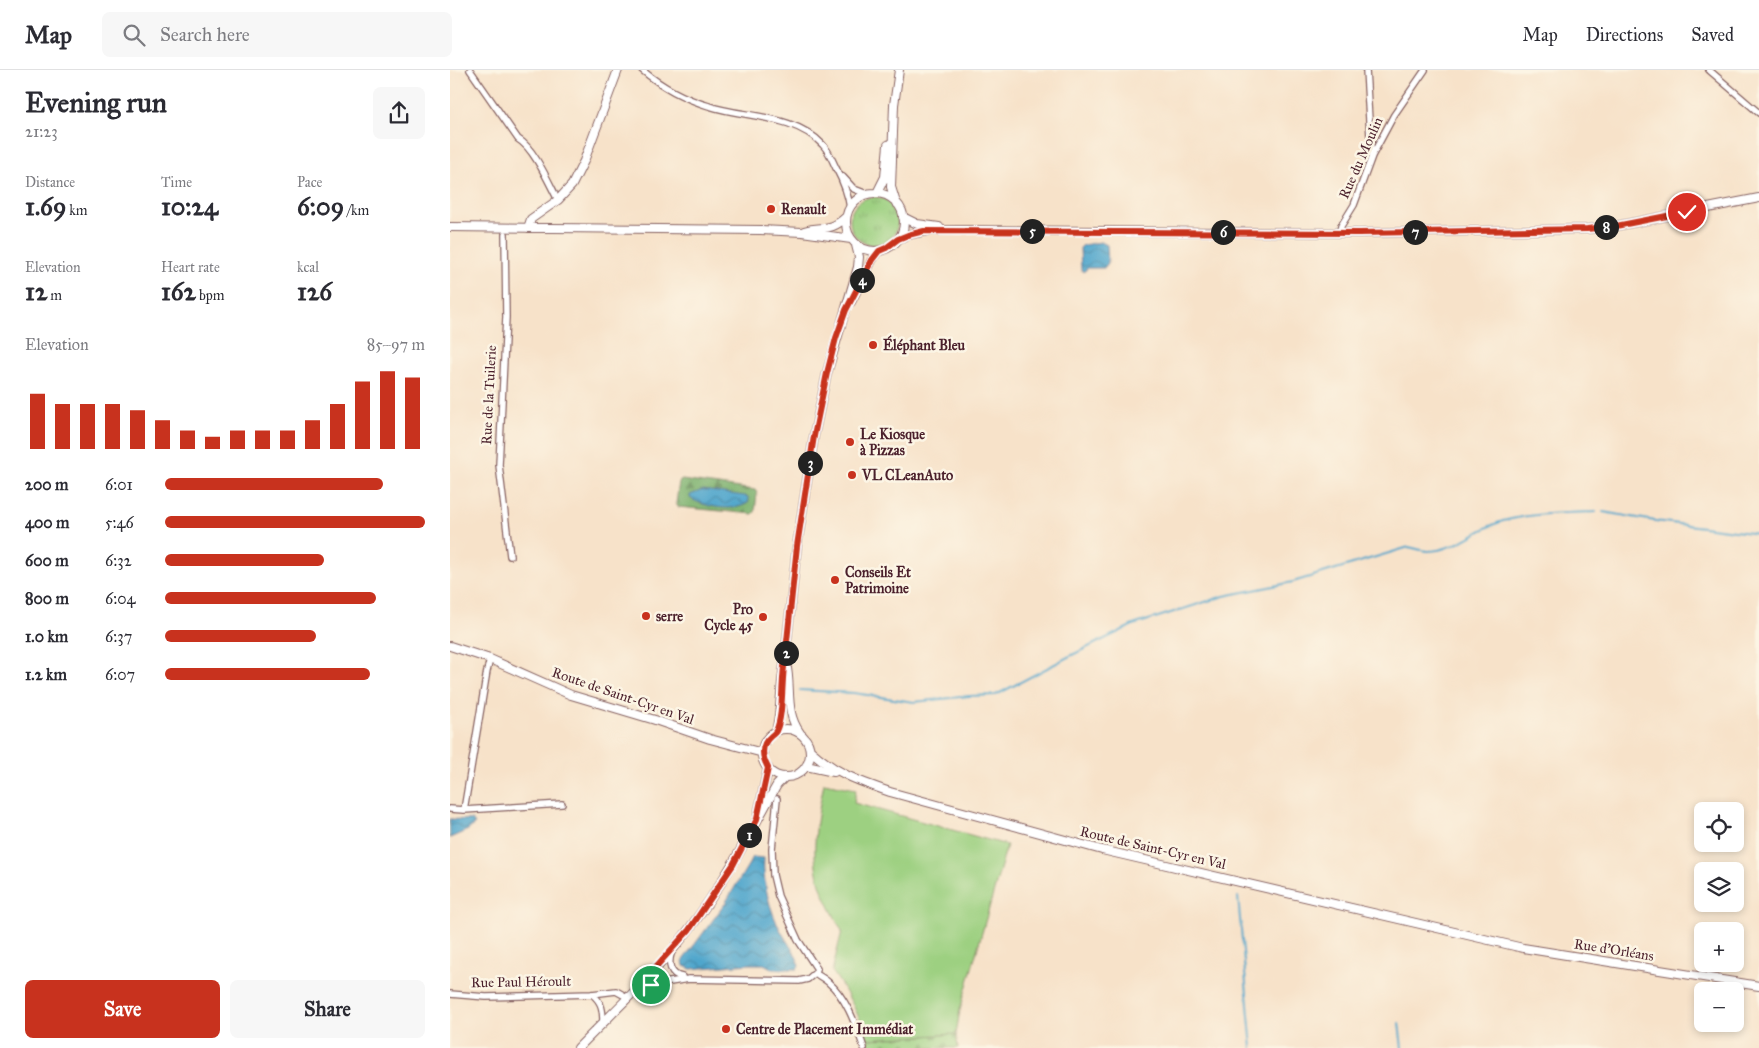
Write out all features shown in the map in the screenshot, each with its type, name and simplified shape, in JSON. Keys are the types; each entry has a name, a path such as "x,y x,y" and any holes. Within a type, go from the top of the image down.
{"main road":[{"path":"528,228 530,219 558,200 572,185 584,161 618,70"},
{"path":"450,227 802,232 839,236 871,251 879,251 893,245 898,239 903,225 903,217 891,187 894,109 899,70"},
{"path":"877,194 884,180 890,122 894,109"},
{"path":"802,232 837,226 846,217 850,208 867,194 877,194 891,198 896,203"},
{"path":"898,239 924,231 966,230 1340,232 1587,229 1616,226 1759,198"},
{"path":"776,732 780,716 782,673 797,546 814,436 836,338 858,267 859,258 846,225 846,217"},
{"path":"903,217 917,224 966,230"},
{"path":"846,310 872,260 879,251"},
{"name":"Route de Saint-Cyr en Val","path":"450,646 490,659 571,695 763,754"},
{"path":"785,660 788,671 790,713 794,724 808,744 810,756 801,772 793,776 785,777 773,773 764,761 763,754 766,741 776,732 789,730 801,735"},
{"name":"Route de Saint-Cyr en Val","path":"810,750 839,773"},
{"name":"Route de Saint-Cyr en Val","path":"806,766 839,773 890,792 1102,850 1466,935"},
{"path":"757,819 768,768"},
{"path":"578,1048 673,949 706,907 733,865 777,784 785,777"},
{"name":"Rue d'Orléans","path":"1466,935 1523,948 1759,986"}],"street":[{"path":"470,70 518,140 524,143 548,178 558,200"},
{"path":"642,70 662,85 696,102 710,107 783,123 811,134 824,146 836,167 848,193 850,208"},
{"path":"1366,70 1372,156"},
{"name":"Rue du Moulin","path":"1340,232 1354,204 1372,156 1394,115 1425,70"},
{"path":"1709,70 1759,113"},
{"path":"836,167 854,189 867,194"},
{"name":"Rue de la Tuilerie","path":"505,234 506,316 499,465 510,556"},
{"path":"464,810 490,659"},
{"path":"643,981 651,985 689,979 799,980 808,979 815,973 817,969 798,940 787,918 778,896 773,875 772,849 778,799"},
{"path":"450,809 464,810 562,804"},
{"path":"673,949 670,959 672,972 676,976 689,979"},
{"path":"815,973 828,982 840,997 864,1048"},
{"name":"Rue Paul Héroult","path":"450,994 486,997 592,994 616,991 627,997"},
{"path":"592,994 602,1006 603,1023"}],"green space":[{"path":"874,197 883,199 891,204 896,212 898,221 896,230 891,238 883,243 874,245 865,243 857,238 852,230 850,221 852,212 857,204 865,199"},
{"path":"682,480 755,490 757,493 755,512 753,514 678,507 676,503 679,482"},
{"path":"824,783 856,789 854,803 1007,845 960,1010 956,1034 867,1039 852,1004 832,971 842,931 820,884 815,856 817,825"},
{"path":"956,1034 958,1048 870,1048 867,1039"}],"water":[{"path":"1101,242 1107,245 1108,263 1104,268 1088,268 1083,272 1081,269 1080,248 1083,245"},
{"path":"703,490 745,496 748,497 749,502 736,507 720,508 703,504 690,498 690,495"},
{"path":"450,819 472,820 475,824 468,830 450,838"},
{"path":"753,857 764,858 764,876 770,905 799,966 797,969 773,969 764,964 748,964 691,969 684,966 683,960 724,905"}],"waterway":[{"path":"800,690 854,693 914,702 996,695 1133,625 1224,596 1293,582 1409,547 1426,551 1438,550 1457,543 1494,524 1514,518 1596,512"},
{"path":"1603,512 1655,521 1759,534"},
{"path":"1238,897 1252,1048"},
{"path":"1399,1023 1402,1048"}],"place":[{"name":"Renault","path":"771,209"},
{"name":"Éléphant Bleu","path":"873,345"},
{"name":"Le Kiosque à Pizzas","path":"850,442"},
{"name":"VL CLeanAuto","path":"852,475"},
{"name":"Conseils Et Patrimoine","path":"835,580"},
{"name":"serre","path":"646,616"},
{"name":"Pro Cycle 45","path":"763,617"},
{"name":"Centre de Placement Immédiat","path":"726,1029"}],"route":[{"path":"651,985 643,981 673,949 706,907 733,865 757,819 768,768 764,761 764,747 766,741 776,732 780,716 782,673 797,546 814,436 827,373 846,310 872,260 879,251 893,245 898,239 924,231 1359,233 1587,229 1616,226 1687,212"}]}
